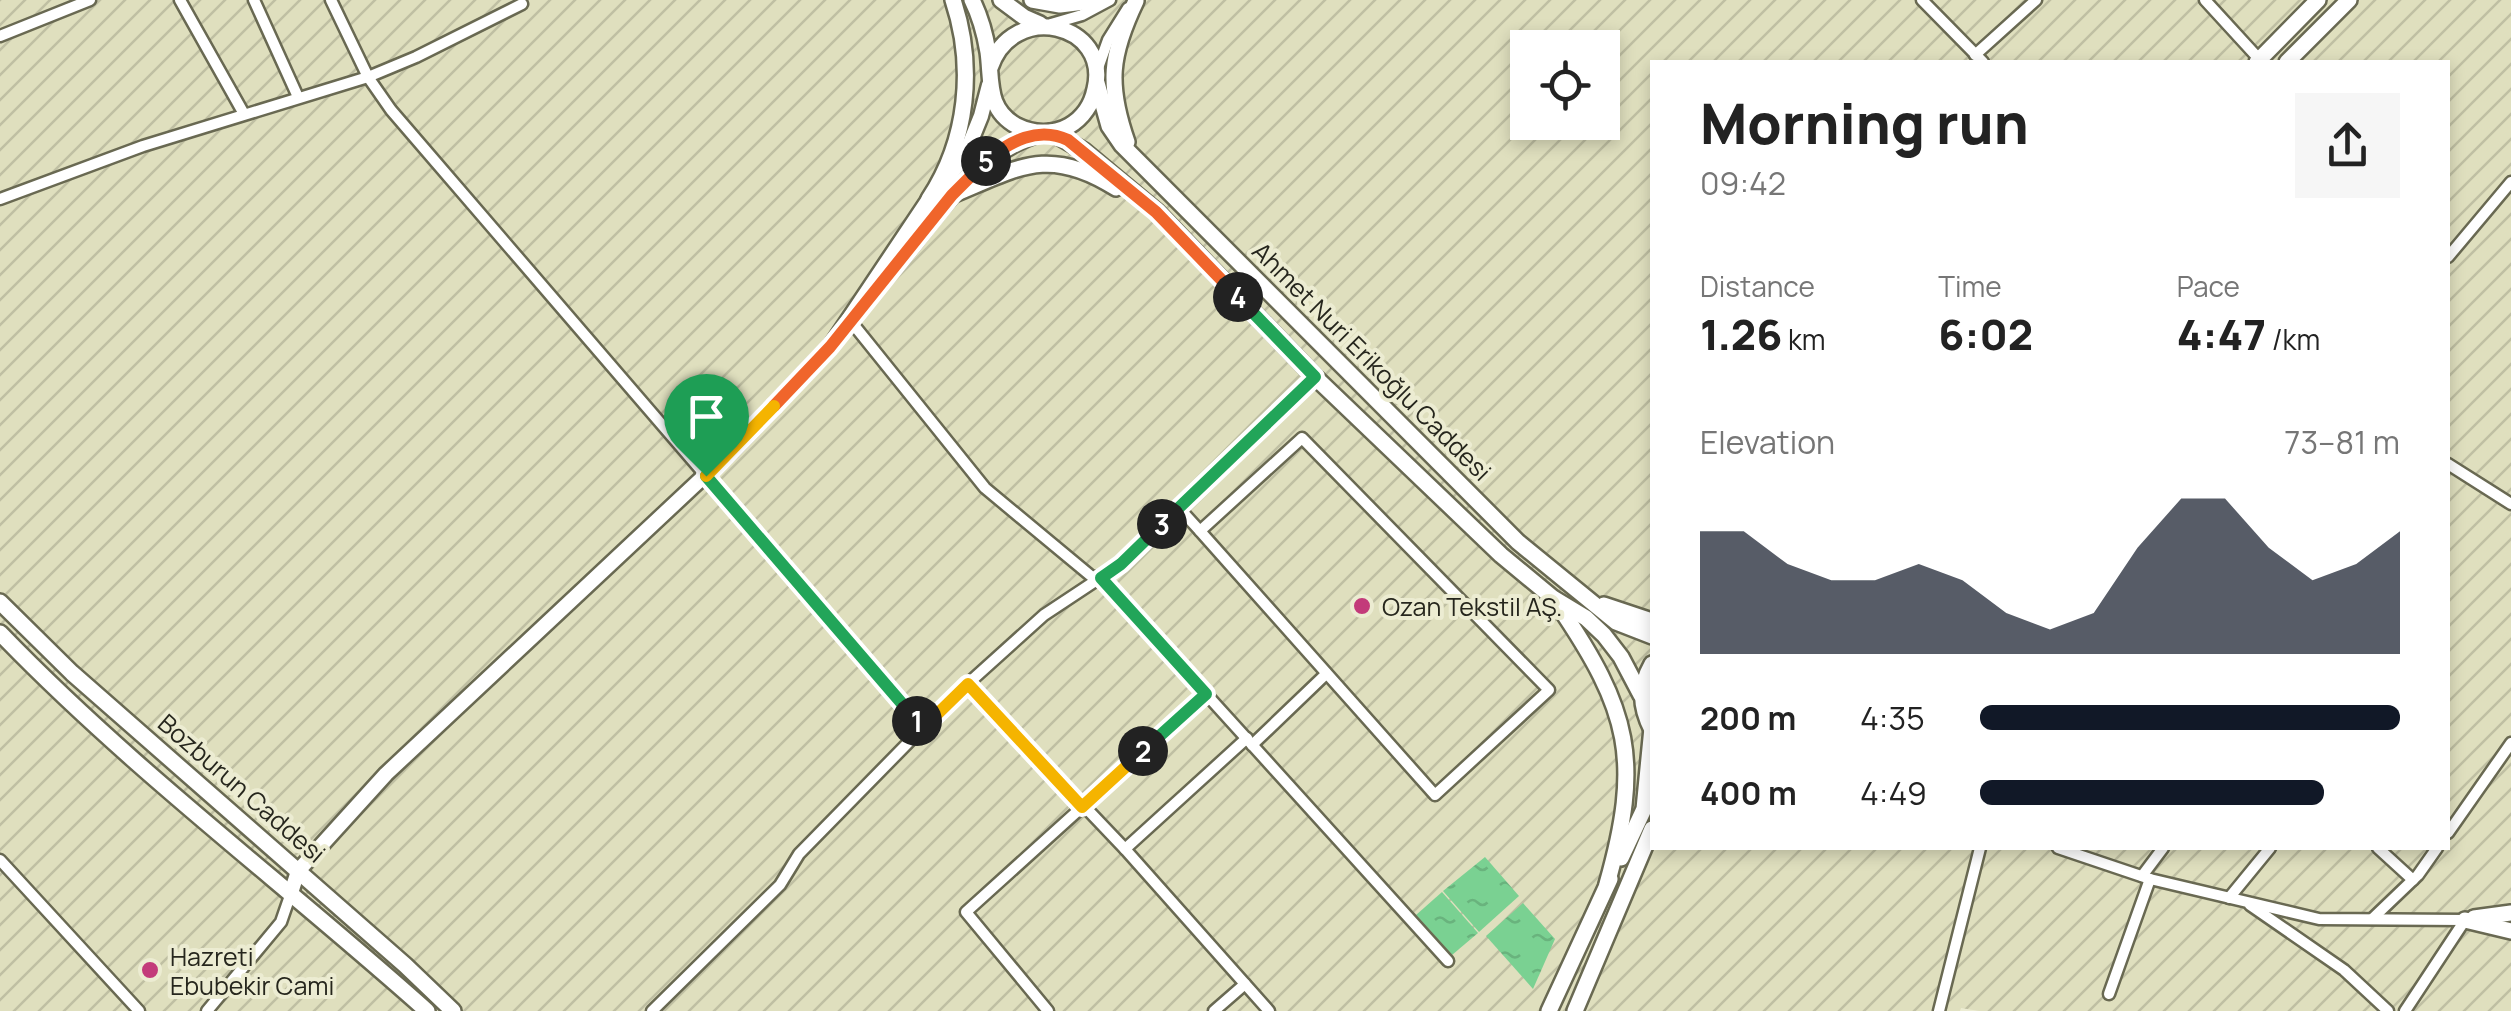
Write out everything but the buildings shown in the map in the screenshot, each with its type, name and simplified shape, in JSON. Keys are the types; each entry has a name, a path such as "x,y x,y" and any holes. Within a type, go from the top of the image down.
{"main road":[{"path":"930,199 954,148 964,103 964,50 952,0"},
{"path":"972,0 990,68"},
{"path":"1001,0 1024,17 1045,24 1076,36 1094,60 1097,79 1092,100 1082,116 1047,133 1013,124 993,100 989,85 993,56 1008,37 1028,26 1045,24"},
{"path":"1032,0 1060,5 1100,0"},
{"path":"1136,0 1119,38 1112,80 1120,122 1138,163"},
{"path":"2260,60 2318,0"},
{"path":"2290,60 2349,0"},
{"name":"Ahmet Nuri Erikoğlu Caddesi","path":"1097,79 1109,126 1138,163 1504,528 1616,622 1650,635"},
{"name":"Ahmet Nuri Erikoğlu Caddesi","path":"1047,133 1084,151 1156,212 1315,377 1501,555 1604,635 1642,696 1650,725"},
{"path":"952,195 1017,168 1052,162 1101,178 1156,212"},
{"path":"1585,596 1650,620"},
{"path":"1553,598 1604,678 1621,732 1627,764 1626,808 1607,884"},
{"name":"Bozburun Caddesi","path":"0,602 72,673 453,1011"},
{"name":"Bozburun Caddesi","path":"0,633 147,772 427,1011"},
{"path":"1642,696 1650,668"},
{"path":"1549,1011 1644,809 1650,749"},
{"path":"1574,1011 1648,849"},
{"path":"2465,920 2511,913"},
{"path":"2465,920 2511,932"}],"street":[{"path":"0,36 90,0"},
{"path":"180,0 244,114"},
{"path":"254,0 298,97"},
{"path":"331,0 368,76 437,164 923,728"},
{"path":"1045,24 1082,14 1110,0"},
{"path":"1097,79 1099,60 1118,21 1136,0"},
{"path":"1922,0 1979,59 2036,0"},
{"path":"2205,0 2258,60"},
{"path":"0,199 143,146 368,76 416,57 522,4"},
{"path":"207,1011 281,922 298,871 386,774 706,476 830,347 930,199 964,158 989,85"},
{"path":"850,318 952,195 995,153 1019,140 1047,133"},
{"path":"2450,256 2511,182"},
{"path":"850,318 985,488 1091,576 1101,578 1448,961"},
{"path":"652,1011 780,886 799,854 968,684 1044,616 1121,564 1315,377"},
{"path":"1179,508 1434,795 1548,690 1302,438 1200,531"},
{"path":"2450,465 2511,504"},
{"path":"1124,849 1326,675"},
{"path":"968,684 1124,849 1269,1011"},
{"path":"1048,1011 966,912 1206,694"},
{"path":"2450,830 2511,743"},
{"path":"1939,1011 1979,850"},
{"path":"2064,850 2146,877 2319,920 2465,920"},
{"path":"2109,994 2146,877 2161,850"},
{"path":"2229,898 2268,850"},
{"path":"2380,850 2413,880"},
{"path":"2372,919 2413,880 2436,850"},
{"path":"0,860 139,1011"},
{"path":"2245,902 2344,970 2388,1011"},
{"path":"2405,1011 2465,920"},
{"path":"1214,1011 1245,984"}],"shaded area":[{"path":"0,0 2511,0 2511,1011 0,1011"}],"water":[{"path":"1485,857 1519,896 1479,932 1443,891"},
{"path":"1442,892 1478,933 1452,955 1416,915"},
{"path":"1523,903 1555,939 1533,989 1486,936"}],"place":[{"name":"Ozan Tekstil AŞ.","path":"1362,606"},
{"name":"Hazreti Ebubekir Cami","path":"150,970"}],"route":[{"path":"1051,132 1084,151 1156,212 1315,377 1121,564 1101,578 1206,694 1082,807 968,684 923,728 706,476 830,347 952,195 995,153 1042,133 1051,132"}]}
